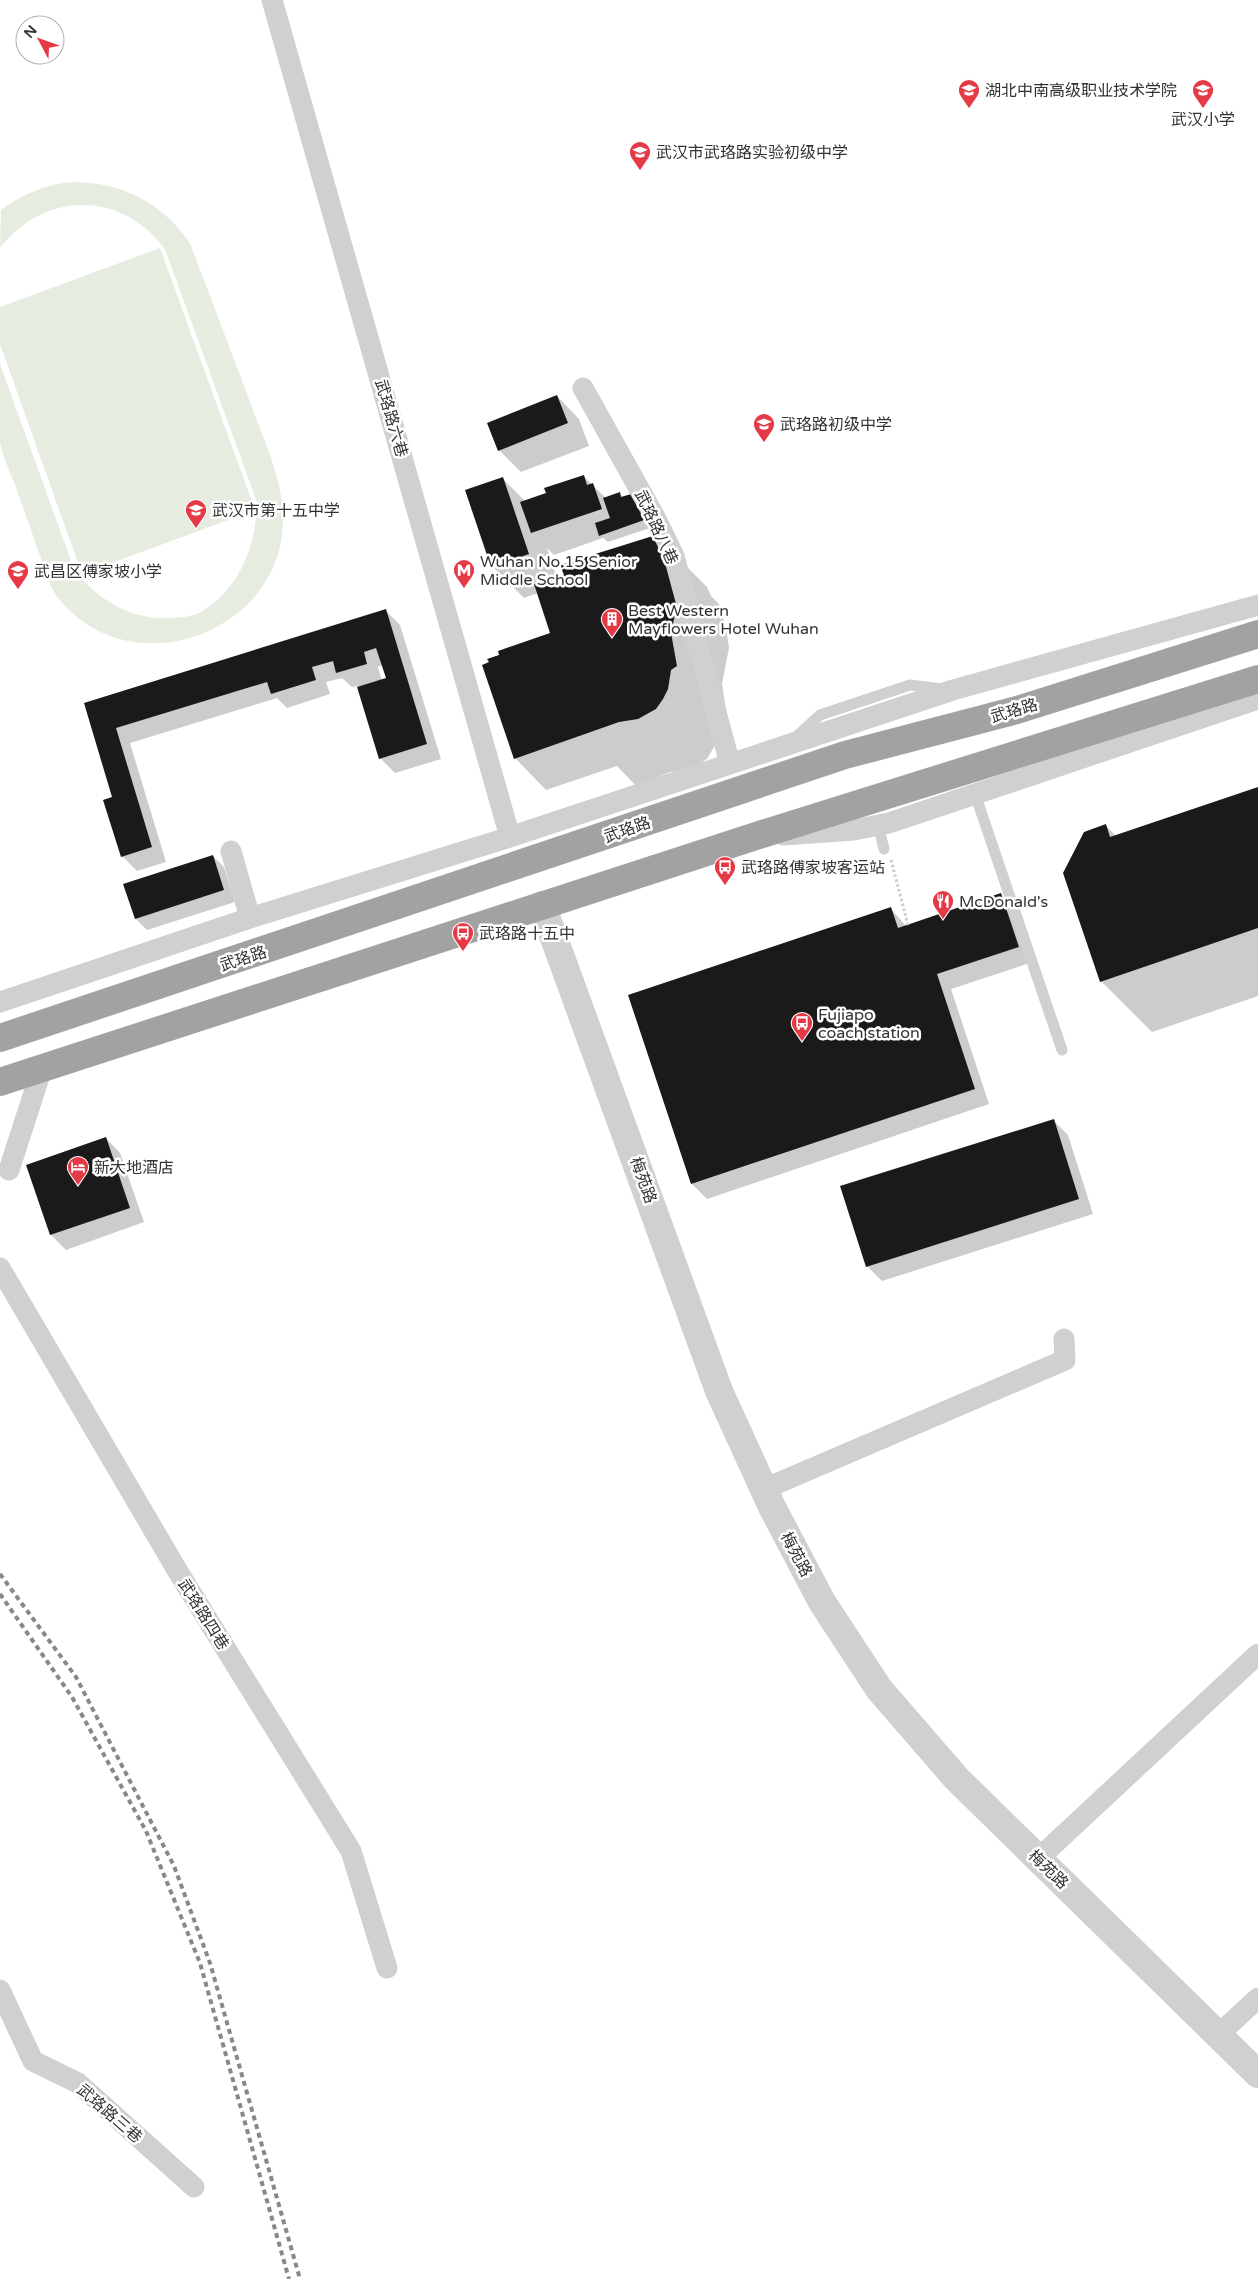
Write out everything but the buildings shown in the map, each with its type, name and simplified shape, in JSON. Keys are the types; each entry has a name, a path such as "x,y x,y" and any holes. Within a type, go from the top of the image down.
{"highway":[{"name":"武珞路","path":"0,1038 845,755 1017,710 1258,634"},
{"path":"0,1082 756,836 1258,679"}],"street":[{"name":"武珞路六巷","path":"272,0 510,837"},
{"name":"武珞路八巷","path":"584,388 656,519 674,556 730,764"},
{"name":"武珞路","path":"0,1002 250,918 510,837 953,690 1258,605"},
{"path":"756,836 854,830 878,825 1258,699"},
{"path":"230,851 250,918"},
{"name":"梅苑路","path":"542,905 719,1391 764,1489 822,1602 879,1688 956,1778 1258,2074"},
{"path":"9,1170 42,1068"},
{"name":"武珞路四巷","path":"0,1268 172,1562 351,1852 387,1968"},
{"path":"764,1489 1065,1360 1064,1339"},
{"path":"1038,1858 1258,1654"},
{"name":"武珞路三巷","path":"0,1990 33,2061 78,2084 194,2187"},
{"path":"1218,2035 1258,1998"}],"lane":[{"path":"975,794 1062,1050"},
{"path":"878,825 887,852"}],"path":[{"path":"887,852 908,925"}],"shaded area":[{"path":"75,182 110,186 140,198 154,206 167,217 190,243 276,472 283,516 277,557 260,591 233,617 200,635 163,643 125,640 90,626 59,599 47,577 2,451 0,440 0,364 74,569 94,591 118,607 144,616 158,618 187,617 199,613 225,592 243,565 253,535 257,502 165,249 147,230 127,216 106,208 83,205 61,208 39,216 18,229 0,248 1,210 36,190"},
{"path":"160,248 255,510 82,574 0,344 0,307"}],"railway":[{"path":"0,1574 76,1677 174,1866 210,1963 300,2279"},
{"path":"0,1594 72,1697 146,1831 200,1963 289,2279"}],"place":[{"name":"湖北中南高级职业技术学院","path":"969,109"},
{"name":"武汉小学","path":"1203,109"},
{"name":"武汉市武珞路实验初级中学","path":"640,171"},
{"name":"武珞路初级中学","path":"764,443"},
{"name":"武汉市第十五中学","path":"196,529"},
{"name":"Wuhan No.15 Senior Middle School","path":"464,589"},
{"name":"武昌区傅家坡小学","path":"18,590"},
{"name":"Best Western Mayflowers Hotel Wuhan","path":"612,638"},
{"name":"武珞路傅家坡客运站","path":"725,886"},
{"name":"McDonald's","path":"943,920"},
{"name":"武珞路十五中","path":"463,952"},
{"name":"Fujiapo coach station","path":"802,1042"},
{"name":"新大地酒店","path":"78,1186"}]}
